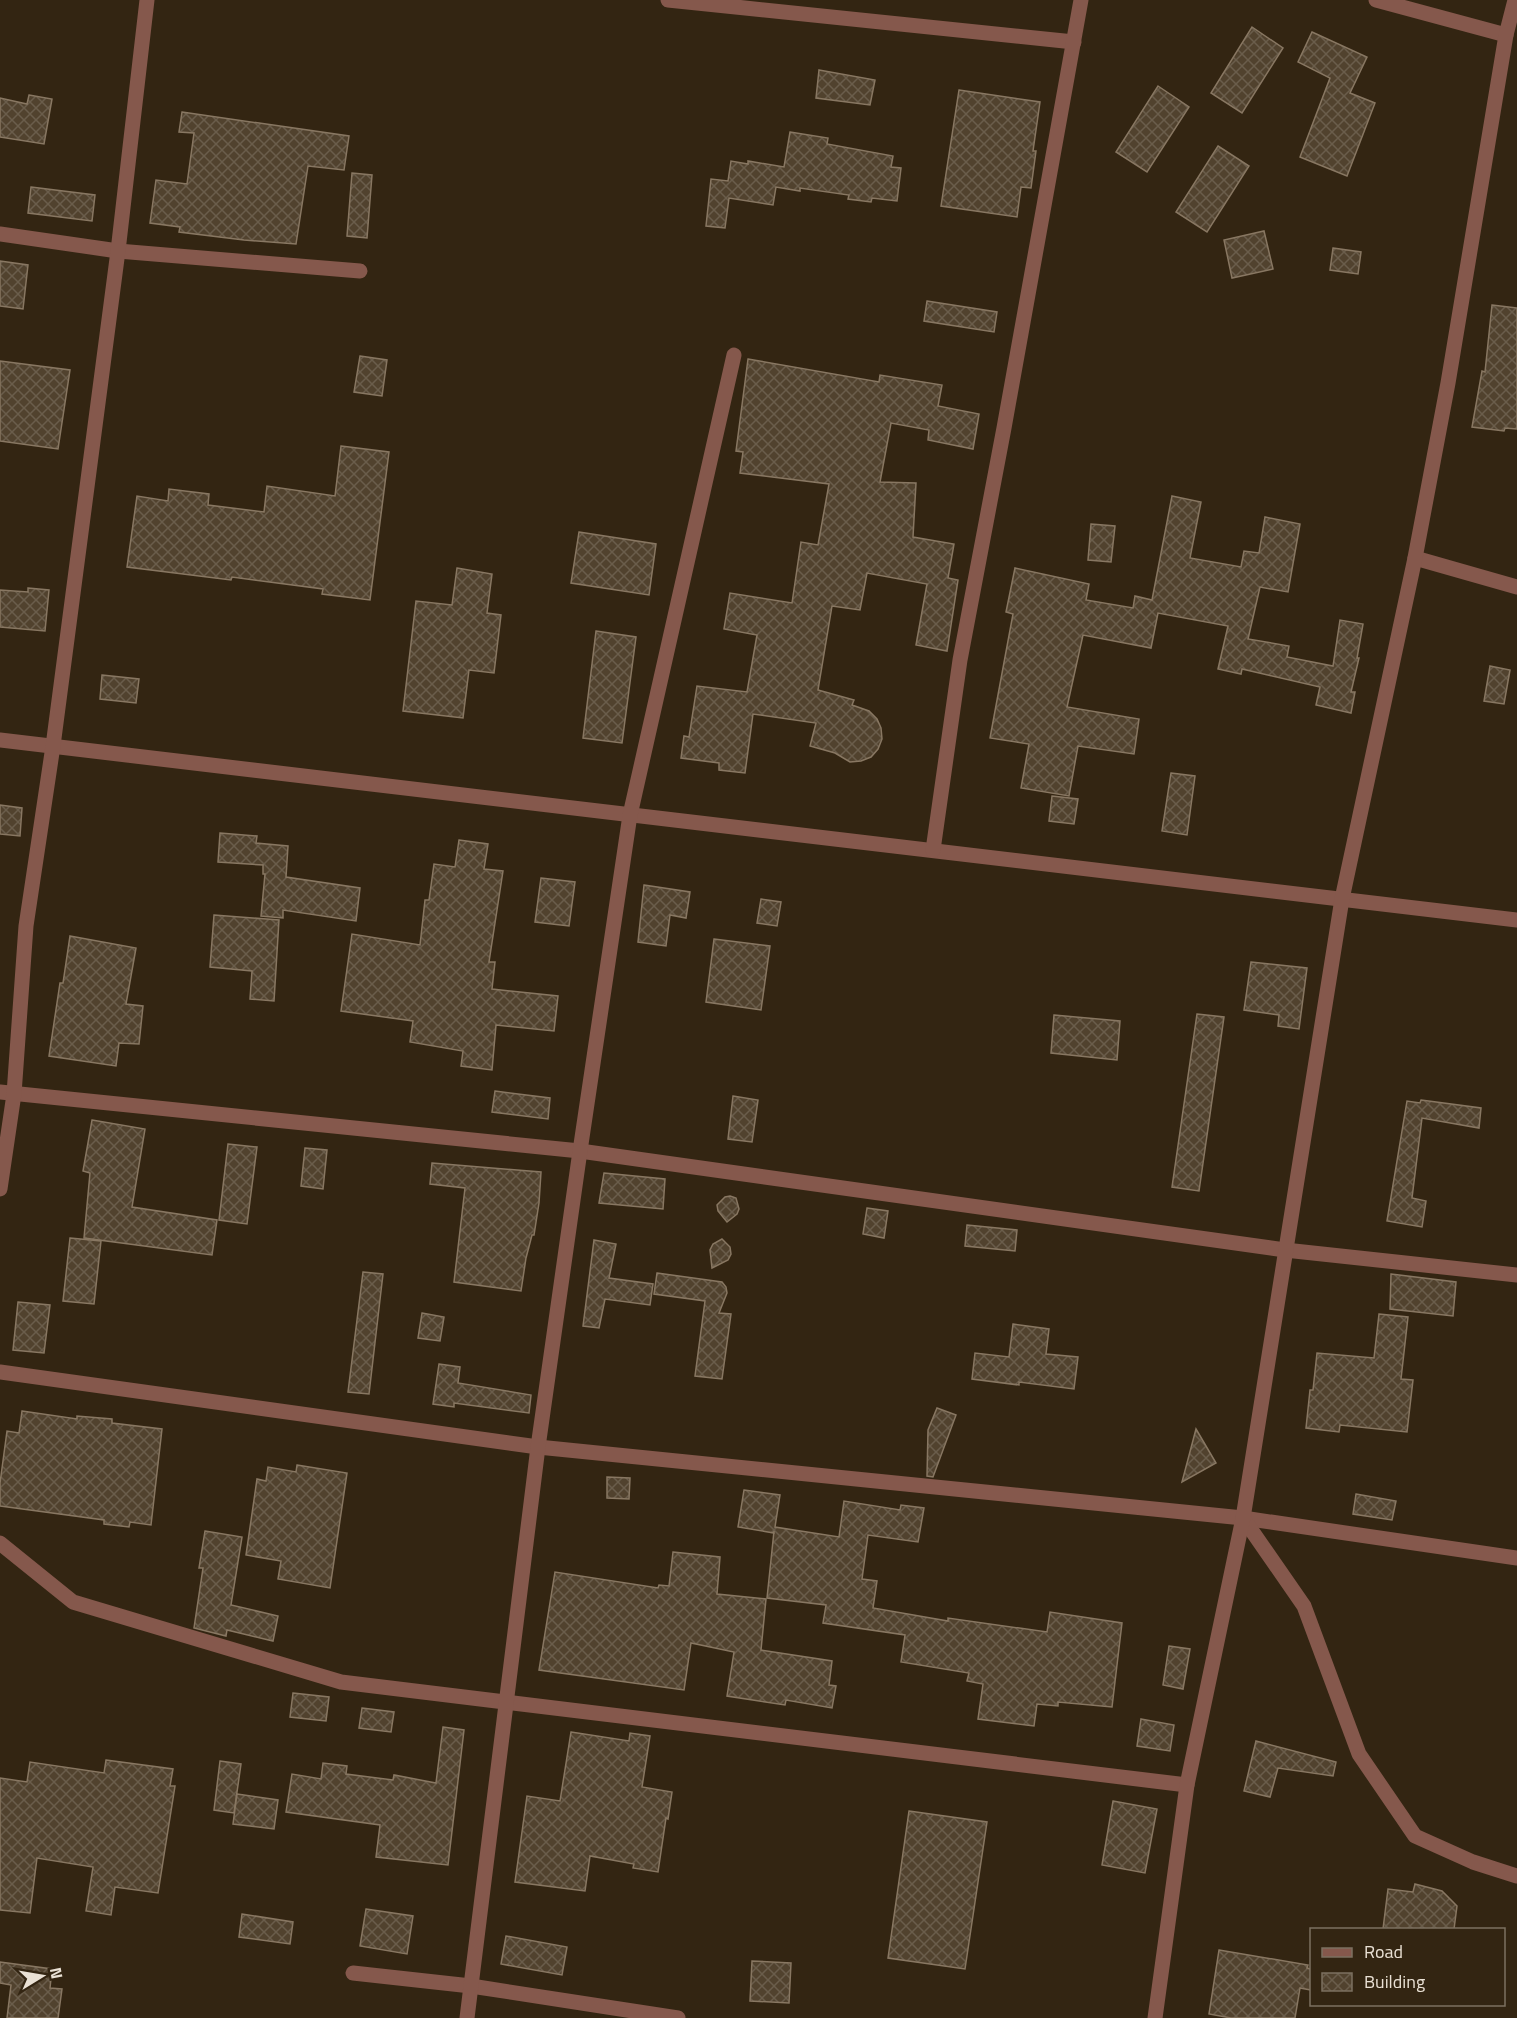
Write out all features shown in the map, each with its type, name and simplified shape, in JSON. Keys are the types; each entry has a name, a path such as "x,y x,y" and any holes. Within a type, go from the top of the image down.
{"street":[{"path":"0,1189 7,1093 26,926 53,746 118,251 147,0"},
{"path":"668,0 1074,42"},
{"path":"933,850 960,660 1081,0"},
{"path":"1376,0 1506,35"},
{"path":"1155,2018 1187,1785 1243,1518 1342,899 1415,558 1448,383 1506,35 1516,2"},
{"path":"0,234 118,251 360,271"},
{"path":"467,2018 538,1447 630,815 734,355"},
{"path":"1415,558 1517,587"},
{"path":"0,740 1517,920"},
{"path":"7,1093 580,1151 1285,1250 1517,1275"},
{"path":"0,1372 538,1447 1243,1518 1517,1558"},
{"path":"1243,1518 1304,1606 1359,1754 1415,1836 1473,1862 1517,1876"},
{"path":"0,1543 73,1602 341,1682 1187,1785"},
{"path":"353,1973 471,1986 678,2018"}],"building":[{"path":"1252,27 1283,48 1242,113 1211,93"},
{"path":"1312,32 1367,57 1350,93 1375,103 1347,176 1300,157 1330,78 1298,62"},
{"path":"819,70 875,80 870,105 816,98"},
{"path":"1158,86 1189,107 1147,172 1116,152"},
{"path":"959,90 1040,102 1033,151 1036,151 1031,188 1021,187 1017,217 941,206"},
{"path":"29,95 52,99 44,144 0,137 0,98 27,104"},
{"path":"182,112 349,136 344,170 308,166 296,244 179,232 180,227 150,223 156,180 187,184 194,133 179,132"},
{"path":"790,132 828,138 827,144 893,156 891,167 901,168 897,201 872,198 871,202 848,199 849,195 776,187 773,205 729,198 725,228 706,226 711,179 728,181 731,161 748,164 748,161 784,167"},
{"path":"1218,146 1249,166 1207,232 1176,212"},
{"path":"352,173 372,175 367,238 347,236"},
{"path":"31,187 95,195 92,221 28,213"},
{"path":"1264,231 1273,269 1232,278 1224,240"},
{"path":"1333,248 1361,252 1358,274 1330,270"},
{"path":"0,261 28,265 23,309 0,306"},
{"path":"927,301 997,312 994,332 924,321"},
{"path":"1492,305 1517,308 1517,429 1505,428 1504,431 1472,427 1482,371 1485,372"},
{"path":"360,356 387,360 382,396 354,392"},
{"path":"748,359 879,382 880,375 942,385 938,406 979,414 973,449 928,440 929,430 891,423 880,482 916,483 913,537 954,544 948,578 958,580 947,651 916,645 927,584 867,573 860,610 832,606 818,690 854,700 852,705 869,711 877,719 882,739 878,749 871,757 861,761 850,762 835,753 810,746 816,723 753,714 745,773 719,770 719,763 681,758 684,736 689,737 697,686 747,692 757,635 724,629 730,593 792,603 801,542 818,545 829,484 740,473 743,452 736,451"},
{"path":"0,361 70,370 58,449 0,441"},
{"path":"341,446 389,452 370,600 322,594 323,589 127,567 137,496 168,501 169,489 209,494 208,505 264,512 267,486 335,496"},
{"path":"1172,496 1201,502 1190,558 1241,567 1244,551 1259,553 1265,517 1300,524 1288,592 1260,587 1248,639 1289,646 1287,657 1333,666 1340,620 1363,624 1357,658 1359,658 1351,692 1355,692 1351,713 1316,705 1320,687 1242,669 1241,674 1218,669 1228,626 1158,613 1151,648 1083,635 1067,707 1139,719 1134,754 1078,746 1069,796 1021,788 1029,744 990,738 1013,614 1006,612 1015,568 1089,584 1086,600 1133,608 1135,596 1152,600"},
{"path":"1091,524 1115,526 1111,562 1088,560"},
{"path":"579,532 656,544 649,595 571,583"},
{"path":"457,568 492,574 487,613 501,615 494,673 469,670 463,718 403,711 416,601 452,605"},
{"path":"28,588 49,590 45,631 0,627 0,590 28,592"},
{"path":"596,631 636,637 622,743 583,738"},
{"path":"1490,666 1510,670 1504,704 1484,701"},
{"path":"102,675 139,679 136,703 100,699"},
{"path":"1171,773 1195,776 1187,835 1162,831"},
{"path":"1052,796 1078,799 1074,824 1049,821"},
{"path":"0,805 22,808 20,836 0,834"},
{"path":"220,833 257,836 256,843 288,846 286,877 360,888 356,921 283,910 283,918 261,916 265,874 263,874 263,865 218,862"},
{"path":"459,840 488,844 484,869 503,871 489,962 495,962 492,989 558,996 554,1031 496,1025 492,1070 461,1066 463,1051 410,1042 413,1021 341,1011 352,934 420,945 425,900 429,900 434,864 455,867"},
{"path":"541,878 575,882 569,926 535,922"},
{"path":"644,885 690,892 686,918 670,915 666,946 638,942"},
{"path":"761,899 781,902 777,926 757,923"},
{"path":"214,915 279,920 274,1001 250,999 252,971 210,967"},
{"path":"70,936 136,948 126,1004 143,1006 139,1044 119,1043 116,1066 49,1056"},
{"path":"714,939 770,946 761,1010 706,1002"},
{"path":"1251,962 1307,968 1299,1029 1278,1026 1279,1015 1244,1010"},
{"path":"1197,1014 1224,1017 1199,1191 1172,1187"},
{"path":"1054,1015 1120,1021 1117,1060 1051,1053"},
{"path":"495,1091 550,1098 548,1119 492,1112"},
{"path":"733,1096 758,1100 752,1142 728,1139"},
{"path":"1421,1100 1481,1108 1479,1128 1422,1118 1412,1198 1426,1201 1422,1227 1387,1221 1407,1101 1420,1103"},
{"path":"92,1120 145,1129 132,1207 217,1220 212,1255 84,1238 90,1173 83,1171"},
{"path":"228,1144 257,1147 247,1224 219,1220"},
{"path":"305,1148 327,1150 323,1189 301,1186"},
{"path":"432,1163 541,1172 534,1235 532,1235 526,1258 521,1291 454,1282 465,1188 430,1184"},
{"path":"604,1173 665,1179 663,1209 599,1203"},
{"path":"725,1197 736,1198 739,1209 737,1214 727,1222 718,1211 717,1205"},
{"path":"867,1208 888,1211 884,1238 863,1234"},
{"path":"967,1225 1017,1230 1015,1251 965,1246"},
{"path":"70,1238 101,1241 94,1304 63,1301"},
{"path":"722,1239 730,1247 731,1254 728,1260 712,1268 710,1250 713,1244"},
{"path":"594,1240 616,1244 609,1278 653,1284 650,1305 605,1299 599,1328 583,1326"},
{"path":"363,1272 383,1274 369,1394 348,1392"},
{"path":"657,1273 722,1282 726,1287 727,1293 719,1313 731,1314 722,1379 695,1376 705,1301 654,1294"},
{"path":"1391,1274 1456,1282 1453,1316 1390,1309"},
{"path":"18,1302 50,1305 44,1353 13,1350"},
{"path":"422,1313 444,1317 440,1341 418,1338"},
{"path":"1379,1314 1408,1317 1401,1379 1413,1380 1407,1432 1340,1425 1339,1432 1306,1428 1317,1353 1374,1358"},
{"path":"1013,1324 1049,1329 1046,1354 1078,1357 1074,1389 972,1379 975,1353 1009,1357"},
{"path":"439,1364 460,1367 458,1383 531,1395 529,1413 454,1403 454,1407 433,1404"},
{"path":"937,1408 956,1415 933,1477 927,1476 928,1430"},
{"path":"22,1411 77,1419 77,1416 112,1419 112,1423 162,1429 151,1525 130,1522 129,1527 104,1524 104,1520 0,1506 0,1483 7,1431 19,1433"},
{"path":"1196,1429 1216,1463 1182,1482"},
{"path":"297,1465 347,1473 330,1588 278,1579 281,1561 246,1555 257,1479 266,1481 268,1467 296,1472"},
{"path":"607,1477 630,1478 629,1499 607,1498"},
{"path":"744,1490 780,1495 775,1527 839,1537 844,1501 900,1510 901,1505 924,1508 918,1542 868,1535 862,1579 877,1581 873,1608 948,1621 948,1618 1047,1632 1050,1612 1122,1623 1112,1707 1058,1702 1058,1706 1037,1704 1034,1726 978,1719 983,1684 967,1681 969,1673 901,1662 905,1635 823,1623 826,1605 767,1598 774,1533 738,1527"},
{"path":"1356,1494 1396,1501 1392,1520 1353,1514"},
{"path":"205,1531 242,1537 231,1605 278,1616 273,1641 227,1630 226,1636 194,1628 203,1568 199,1568"},
{"path":"673,1552 720,1557 717,1594 766,1599 761,1650 832,1661 829,1685 836,1686 832,1708 786,1700 785,1705 727,1696 734,1652 691,1643 684,1690 539,1670 555,1572 658,1588 659,1585 669,1586"},
{"path":"1169,1646 1190,1649 1183,1689 1163,1685"},
{"path":"293,1693 329,1697 326,1721 290,1717"},
{"path":"362,1708 394,1712 391,1732 359,1728"},
{"path":"1141,1719 1174,1725 1170,1751 1137,1746"},
{"path":"443,1727 464,1730 448,1865 376,1857 380,1825 286,1812 292,1774 321,1779 323,1763 347,1766 346,1774 393,1780 394,1775 436,1783"},
{"path":"571,1732 629,1741 630,1733 650,1736 642,1787 672,1792 658,1872 633,1868 634,1864 590,1856 585,1891 515,1882 527,1796 560,1801"},
{"path":"1256,1741 1336,1762 1333,1776 1278,1768 1270,1797 1244,1791"},
{"path":"106,1760 173,1769 170,1786 175,1786 158,1893 115,1887 111,1915 86,1911 93,1867 37,1858 30,1913 0,1910 0,1778 27,1782 30,1762 104,1773"},
{"path":"220,1761 241,1764 234,1813 214,1810"},
{"path":"237,1794 278,1800 274,1829 233,1824"},
{"path":"1113,1801 1157,1809 1145,1873 1102,1865"},
{"path":"909,1811 987,1822 965,1969 888,1958"},
{"path":"1415,1884 1442,1891 1457,1906 1454,1928 1383,1928 1388,1889 1413,1892"},
{"path":"366,1909 413,1916 407,1954 360,1946"},
{"path":"242,1914 293,1922 290,1944 239,1937"},
{"path":"506,1936 567,1947 562,1975 501,1964"},
{"path":"1219,1950 1308,1965 1307,1968 1310,1969 1310,1990 1300,1988 1295,2018 1231,2018 1209,2014"},
{"path":"752,1961 791,1963 789,2003 750,2001"},
{"path":"0,1962 52,1969 50,1988 62,1989 58,2018 7,2018 11,1985 0,1983"}]}
